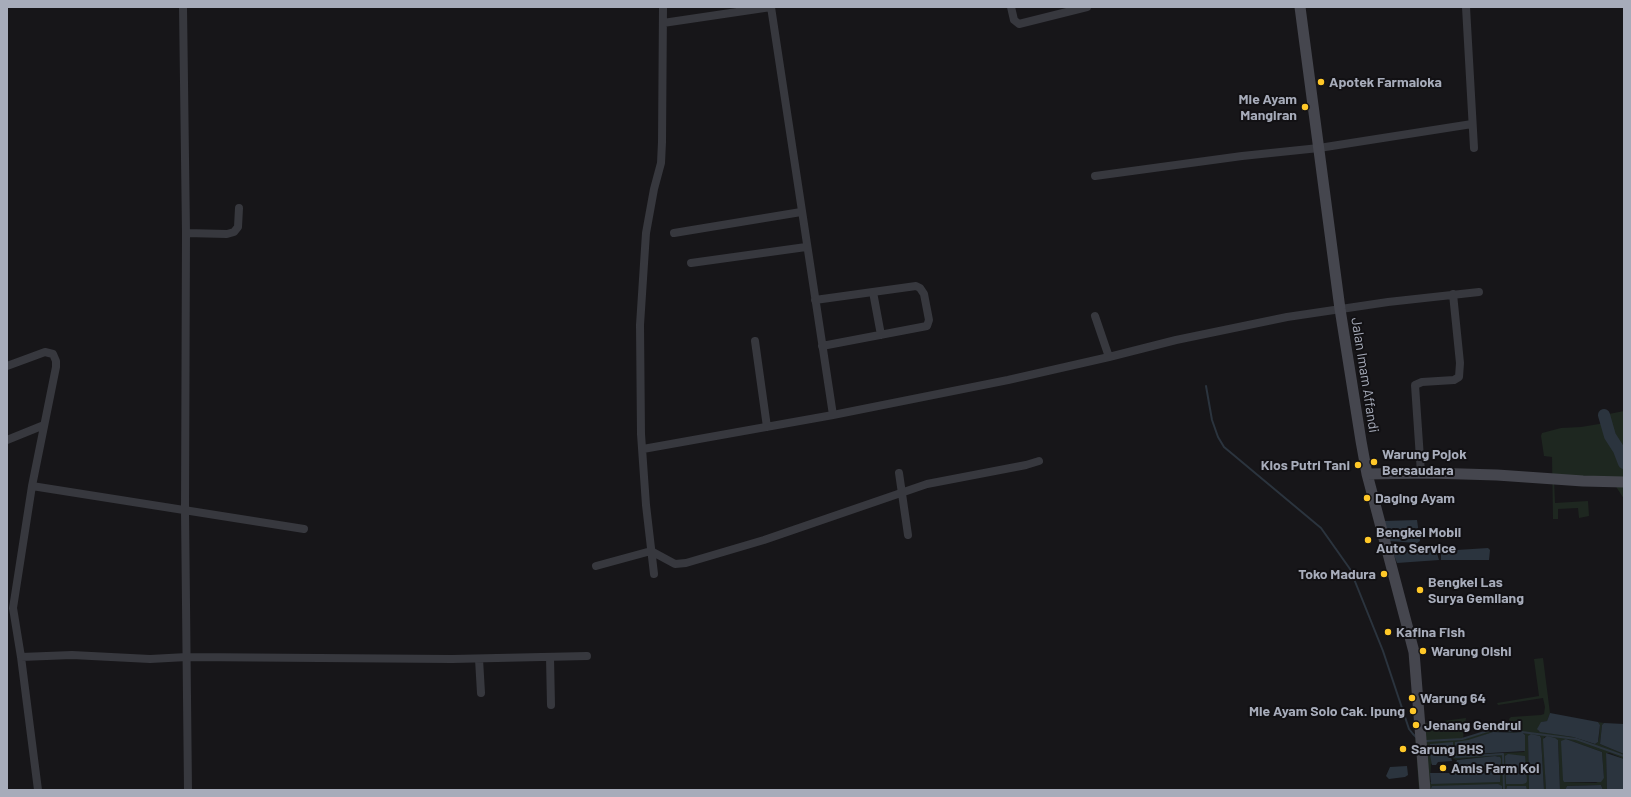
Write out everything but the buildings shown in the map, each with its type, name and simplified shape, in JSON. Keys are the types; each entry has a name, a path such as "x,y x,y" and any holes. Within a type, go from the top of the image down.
{"street":[{"path":"183,7 186,233 185,511 188,790"},
{"path":"654,574 643,449 640,325 646,233 660,162 662,142 663,7"},
{"path":"663,23 771,7 806,246 833,415"},
{"path":"1011,7 1014,20 1019,24 1087,7"},
{"name":"Jalan Imam Affandi","path":"1300,7 1340,309 1366,474 1412,638 1422,740 1425,790"},
{"path":"1466,7 1474,148"},
{"path":"1095,176 1242,156 1318,148 1472,124"},
{"path":"186,233 227,234 234,232 238,227 239,208"},
{"path":"674,233 801,212"},
{"path":"691,263 806,246"},
{"path":"815,300 916,286 920,288 925,300 929,320 927,326 822,346"},
{"path":"873,292 881,335"},
{"path":"643,449 833,415 1109,357 1176,340 1233,328 1340,309 1479,292"},
{"path":"1421,473 1416,385 1422,382 1454,380 1460,376 1453,294"},
{"path":"1095,316 1109,357"},
{"path":"755,341 767,428"},
{"path":"7,366 45,352 53,354 56,361 10,610 21,657 38,790"},
{"path":"7,440 44,425"},
{"path":"596,566 651,551 671,562 683,564 764,540 927,484 1026,465 1039,461"},
{"path":"899,473 908,535"},
{"path":"1366,474 1421,473 1497,475 1583,481 1624,482"},
{"path":"32,486 304,529"},
{"path":"21,657 72,656 150,659 186,657 479,659 587,656"},
{"path":"550,657 551,705"},
{"path":"479,659 481,693"}],"shaded area":[{"path":"1624,411 1624,499 1613,482 1554,479 1555,503 1588,501 1589,516 1579,518 1578,508 1558,509 1558,519 1553,519 1552,457 1544,456 1541,436 1542,433 1561,428 1581,427 1605,423 1604,415"},
{"path":"1417,520 1420,541 1417,543 1389,541 1384,521"},
{"path":"1488,548 1490,550 1489,560 1441,560 1441,551"},
{"path":"1392,550 1436,550 1439,560 1397,563"},
{"path":"1543,658 1550,713 1547,721 1542,722 1538,731 1573,737 1595,744 1598,742 1599,738 1600,725 1598,722 1604,723 1602,725 1600,744 1624,754 1624,759 1610,753 1606,753 1607,790 1603,790 1601,785 1567,786 1565,790 1560,790 1558,740 1544,737 1546,790 1544,790 1541,738 1540,736 1531,735 1528,737 1529,790 1527,790 1525,786 1507,786 1506,790 1502,790 1502,786 1431,787 1430,790 1419,790 1415,736 1423,741 1421,724 1466,718 1463,738 1491,731 1489,727 1491,723 1510,722 1509,719 1511,717 1544,714 1545,707 1543,698 1498,705 1497,703 1539,696 1534,659","holes":["1493,732 1523,733 1525,735 1524,752 1457,755 1456,742 1468,741","1566,739 1602,752 1604,778 1596,783 1564,782","1498,756 1500,782 1430,782 1431,764 1452,758 1456,760"]},
{"path":"1550,713 1598,722 1600,725 1598,742 1595,744 1573,737 1540,732 1537,729 1541,722 1547,721"},
{"path":"1604,723 1624,724 1624,754 1600,744 1602,725"},
{"path":"1493,732 1523,733 1525,735 1525,751 1457,755 1455,753 1455,742 1468,740"},
{"path":"1531,734 1540,736 1541,738 1544,790 1529,790 1528,736"},
{"path":"1547,736 1558,740 1560,790 1546,790 1543,739"},
{"path":"1566,739 1602,752 1604,778 1601,782 1564,782 1561,741"},
{"path":"1453,742 1453,753 1432,750 1430,747 1430,744"},
{"path":"1606,753 1624,759 1624,790 1607,790"},
{"path":"1508,754 1525,756 1526,783 1506,784 1505,756"},
{"path":"1430,755 1451,757 1452,761 1438,762 1436,765 1432,765"},
{"path":"1495,756 1500,757 1501,759 1500,782 1431,784 1430,773 1453,773 1457,760"},
{"path":"1407,766 1408,775 1405,777 1389,779 1386,776 1390,767"},
{"path":"1498,784 1502,786 1502,790 1430,790 1432,786"},
{"path":"1601,785 1603,790 1565,790 1567,786"},
{"path":"1507,786 1526,786 1527,790 1506,790"}],"waterway":[{"path":"1206,386 1212,420 1218,437 1224,447 1321,528 1350,569 1383,651 1409,729 1416,737"},
{"path":"1604,415 1610,436 1619,450 1624,463"},
{"path":"1426,741 1462,739 1491,730 1514,731 1576,739 1624,756"},
{"path":"1427,751 1457,757 1503,754 1504,790"}],"place":[{"name":"Apotek Farmaloka","path":"1321,82"},
{"name":"Mie Ayam Mangiran","path":"1305,107"},
{"name":"Warung Pojok Bersaudara","path":"1374,462"},
{"name":"Kios Putri Tani","path":"1358,465"},
{"name":"Daging Ayam","path":"1367,498"},
{"name":"Bengkel Mobil Auto Service","path":"1368,540"},
{"name":"Toko Madura","path":"1384,574"},
{"name":"Bengkel Las Surya Gemilang","path":"1420,590"},
{"name":"Kafina Fish","path":"1388,632"},
{"name":"Warung Oishi","path":"1423,651"},
{"name":"Warung 64","path":"1412,698"},
{"name":"Mie Ayam Solo Cak. Ipung","path":"1413,711"},
{"name":"Jenang Gendrul","path":"1416,725"},
{"name":"Sarung BHS","path":"1403,749"},
{"name":"Amis Farm Koi","path":"1443,768"}]}
